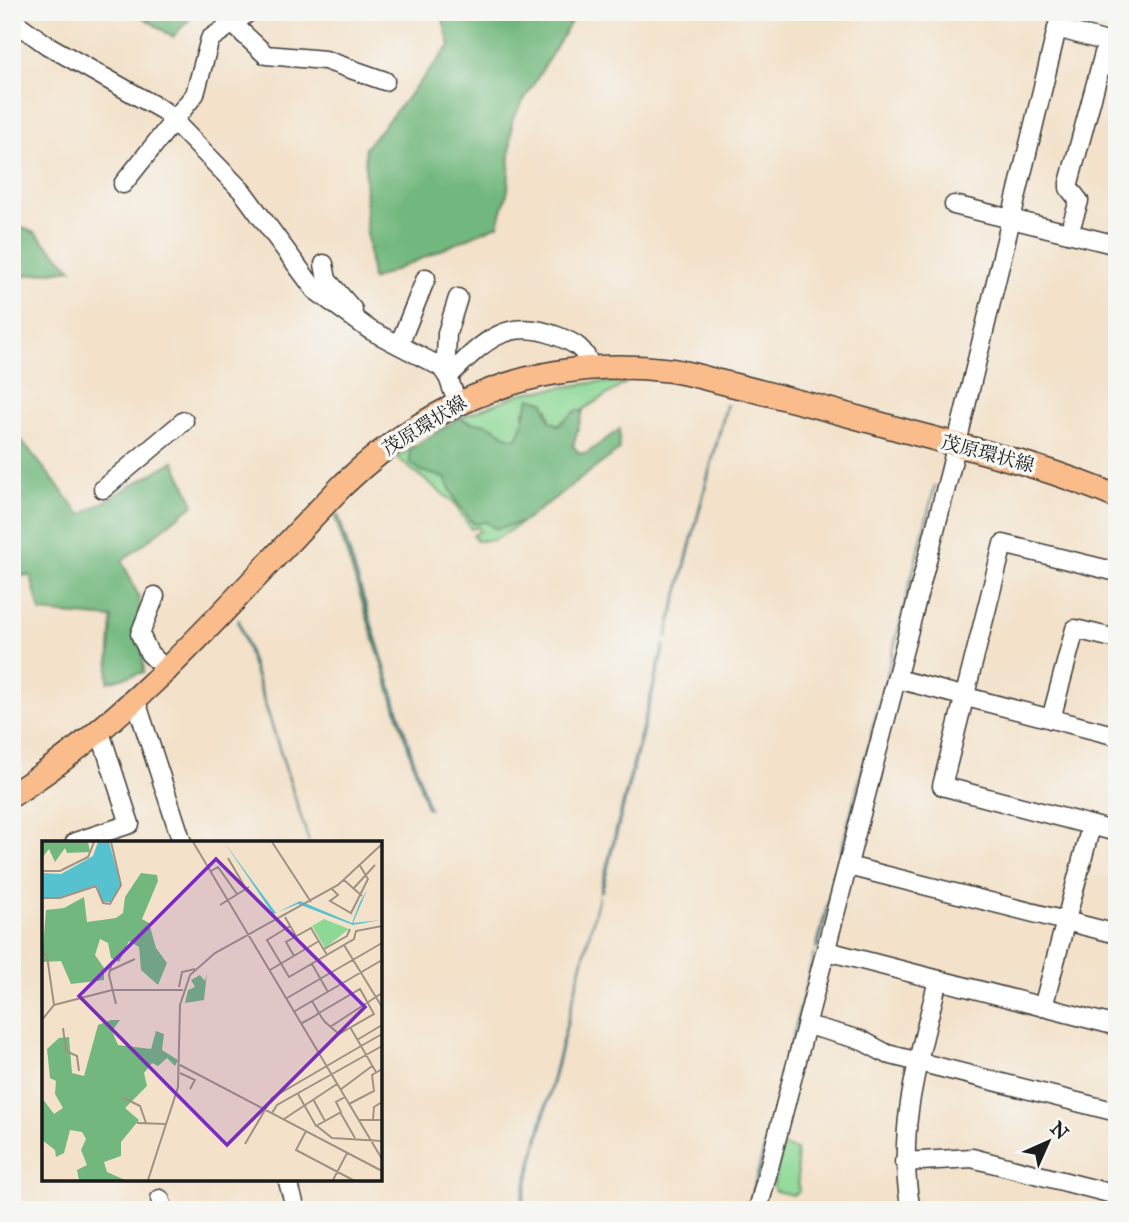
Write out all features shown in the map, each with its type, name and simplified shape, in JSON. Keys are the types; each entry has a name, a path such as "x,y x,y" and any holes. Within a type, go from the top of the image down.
{"main road":[{"name":"茂原環状線","path":"12,794 100,732 136,701 167,672 361,468 397,438 457,402 523,379 591,368 670,370 847,414 1039,467 1117,497"}],"street":[{"path":"123,184 200,86 210,39 249,12"},
{"path":"12,20 47,45 131,92 174,121 242,191 315,290 370,330 445,372"},
{"path":"758,1210 897,679 1059,20 1107,42 1069,183 1069,188 1079,201 1069,233"},
{"path":"231,22 266,55 325,60 385,81"},
{"path":"954,205 1117,245"},
{"path":"324,264 327,280 370,330"},
{"path":"399,345 426,278"},
{"path":"457,402 445,372 458,298"},
{"path":"445,372 488,340 522,328 545,332 579,345 591,368"},
{"path":"103,489 184,421"},
{"path":"1117,572 1003,544 962,696 942,786 1117,832"},
{"path":"155,596 140,634 142,643 167,672"},
{"path":"1051,719 1076,628 1117,639"},
{"path":"897,679 1117,736"},
{"path":"136,701 182,841"},
{"path":"78,841 130,824 100,732"},
{"path":"1043,1007 1091,826"},
{"path":"849,866 1117,934"},
{"path":"827,951 1117,1026"},
{"path":"911,1210 904,1162 905,1120 938,981"},
{"path":"807,1025 861,1040 887,1054 1117,1112"},
{"path":"904,1162 972,1158 1117,1195"},
{"path":"288,1180 296,1210"}],"green space":[{"path":"135,12 196,12 173,37"},
{"path":"441,12 577,12 512,120 508,190 498,225 372,280 366,225 365,148 450,46"},
{"path":"12,223 35,233 72,269 12,277"},
{"path":"598,382 626,383 558,425 550,421 548,408 524,410 524,426 518,438 510,439 501,432 459,418 523,393"},
{"path":"530,398 544,402 550,421 558,425 576,411 583,411 573,446 579,453 587,453 620,429 619,450 523,522 496,529 486,522 474,524 457,503 445,478 422,471 410,463 410,449 459,418 486,424 509,437 517,438"},
{"path":"12,428 81,515 174,461 194,504 122,561 139,597 144,672 108,682 112,618 40,612 31,576 12,575"},
{"path":"414,445 410,449 445,478 470,521 486,522 493,527 523,522 495,540 477,541 473,535 480,531 478,527 471,529 453,502 397,458"},
{"path":"337,515 427,808 335,517"},
{"path":"783,1146 796,1150 799,1191 793,1195 775,1191 773,1187"}],"water":[{"path":"726,405 727,405 666,637"},
{"path":"935,485 883,693 882,693"},
{"path":"338,514 429,809 427,808"},
{"path":"239,620 309,841 309,841"},
{"path":"665,645 602,891 600,892 663,646"},
{"path":"880,699 818,948 816,948"},
{"path":"599,896 521,1210 519,1210 589,935"},
{"path":"814,953 750,1210 748,1210"}]}
